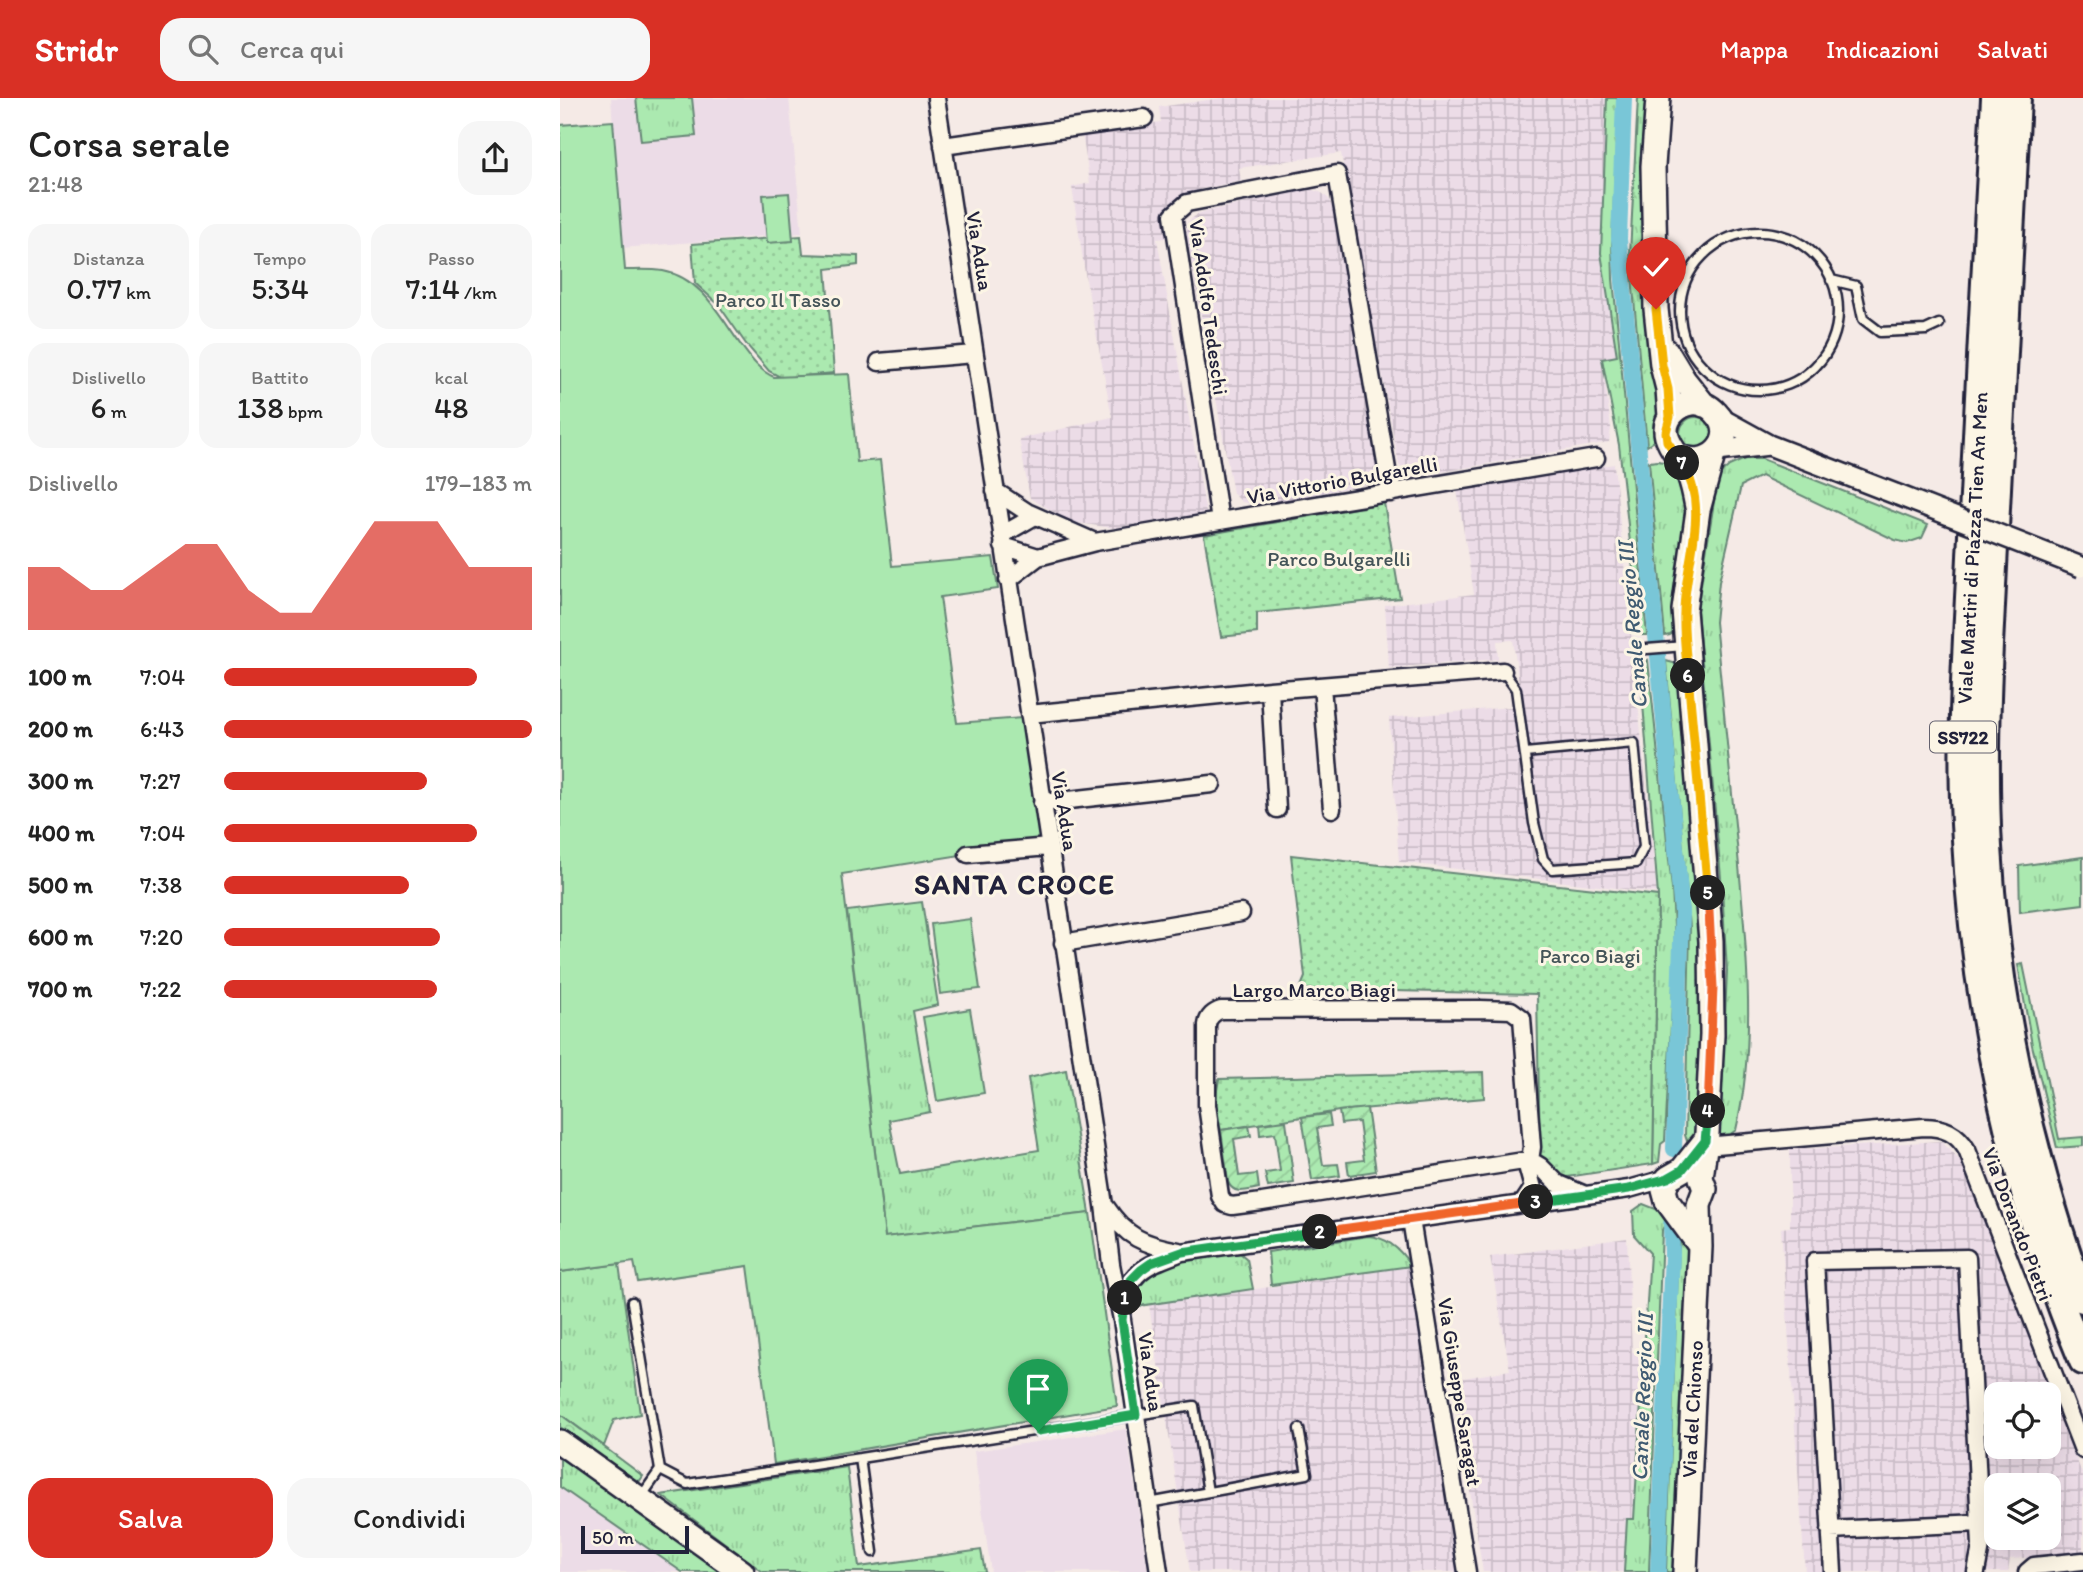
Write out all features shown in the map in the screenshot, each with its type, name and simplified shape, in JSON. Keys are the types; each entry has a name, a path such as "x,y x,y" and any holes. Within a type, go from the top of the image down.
{"highway":[{"name":"Viale Martiri di Piazza Tien An Men","path":"1995,98 1964,690 1966,838 1979,972 2006,1115 2025,1193 2083,1361"},
{"name":"Viale Martiri di Piazza Tien An Men","path":"2017,98 1986,704 1988,848 2003,984 2016,1063 2037,1152 2083,1299"}],"main road":[{"path":"1658,98 1653,166 1656,309 1662,365 1668,389 1670,417 1666,432 1667,441 1689,473 1698,510"},
{"path":"1660,340 1675,368 1712,411 1724,431 1698,510 1684,610 1676,646 1712,941 1712,1035 1705,1144 1678,1186 1700,1247"},
{"path":"1670,417 1683,405 1691,403 1712,411"},
{"path":"1676,454 1698,461 1715,453"},
{"name":"Via del Chionso","path":"1678,1186 1705,1189 1699,1205 1700,1247 1685,1572"},
{"path":"560,1442 741,1572"}],"street":[{"name":"Via Adua","path":"936,98 1111,1264 1160,1572"},
{"path":"943,146 1144,118"},
{"name":"Via Adolfo Tedeschi","path":"1220,521 1173,215 1187,203 1337,174 1391,492"},
{"path":"879,362 974,354"},
{"path":"1712,411 1769,445 2082,567"},
{"path":"1715,453 1769,445"},
{"name":"Via Vittorio Bulgarelli","path":"1009,580 1038,557 1095,542 1596,458"},
{"path":"995,491 1035,516 1095,542"},
{"path":"1035,516 1002,540 1038,557"},
{"path":"1029,714 1270,690 1503,671"},
{"path":"1322,686 1332,809"},
{"path":"1270,690 1277,809"},
{"path":"1042,803 1212,784"},
{"path":"968,854 1049,847"},
{"path":"1063,943 1241,913"},
{"name":"Largo Marco Biagi","path":"1523,1203 1533,1188 1527,1166 1530,1160 1532,1147 1524,1024 1515,1011 1221,1010 1208,1020 1207,1105 1220,1196 1224,1204 1232,1206 1262,1202 1530,1160"},
{"name":"Via Dorando Pietri","path":"1705,1144 1924,1127 1938,1128 1955,1135 1967,1150 2083,1450"},
{"path":"1530,1160 1540,1166 1557,1184 1585,1195"},
{"path":"1122,1320 1126,1291 1131,1280 1151,1263 1182,1252 1523,1203 1629,1189 1678,1186"},
{"path":"1104,1205 1114,1220 1129,1234 1149,1246 1182,1252"},
{"name":"Via Giuseppe Saragat","path":"1411,1219 1467,1572"},
{"path":"1108,1243 1119,1235 1129,1234"},
{"path":"1833,1572 1815,1261 1967,1258 1982,1546 1976,1572"},
{"path":"1111,1264 1119,1269 1141,1270"},
{"path":"1830,1530 1980,1523"},
{"path":"2027,1572 2034,1566 2083,1561"}],"lane":[{"path":"1768,231 1791,237 1810,250 1826,267 1831,279 1836,290 1839,316 1833,341 1819,363 1799,380 1775,389 1749,390 1725,383 1703,368 1688,348 1680,323 1680,297 1688,272 1704,252 1726,238 1746,232 1768,231"},
{"path":"1831,279 1856,286 1863,319 1880,332 1926,330 1939,324"},
{"path":"1647,649 1676,646"},
{"path":"1503,671 1516,689 1534,823 1543,859 1552,869 1636,863 1644,847 1634,743 1525,753"},
{"path":"632,1302 660,1470 640,1499"},
{"path":"660,1470 687,1484 1194,1406 1208,1492"},
{"path":"1149,1503 1307,1474 1299,1429"},
{"path":"860,1458 873,1552"}],"shaded area":[{"path":"611,98 789,98 802,233 622,248"},
{"path":"1222,98 1607,98 1601,253 1617,356 1602,359 1611,428 1609,442 1425,475 1411,476 1399,465 1341,153 1239,168 1241,181 1201,189 1179,199 1168,213 1166,238 1157,239 1206,513 1113,528 1071,522 1030,498 1019,439 1112,417 1086,280 1072,187 1090,183 1082,133 1161,122 1159,107"},
{"path":"1310,189 1329,199 1335,214 1380,471 1377,479 1368,484 1258,505 1242,502 1233,493 1186,232 1189,221 1199,213"},
{"path":"1614,464 1657,893 1399,862 1389,718 1522,706 1513,640 1497,641 1498,659 1389,668 1385,605 1474,594 1457,490"},
{"path":"1941,1141 1962,1163 2047,1382 1984,1382 1984,1459 2061,1459 2061,1419 2083,1476 2083,1554 2010,1559 2008,1572 1805,1572 1781,1228 1790,1227 1790,1150"},
{"path":"1627,1238 1632,1352 1645,1353 1634,1519 1627,1520 1624,1572 1483,1572 1452,1380 1510,1370 1490,1257"},
{"path":"1411,1266 1461,1572 1190,1572 1149,1305"},
{"path":"1126,1429 1148,1572 991,1572 974,1451"},
{"path":"560,1487 682,1572 560,1572"}],"green space":[{"path":"636,98 692,98 696,136 641,141"},
{"path":"1607,98 1618,98 1613,279 1647,635 1642,635 1640,631 1619,445 1602,359 1617,356 1601,253"},
{"path":"1638,98 1649,98 1656,383 1659,410 1653,442 1647,446 1630,254"},
{"path":"613,121 625,270 663,271 689,282 710,301 753,361 774,377 849,374 857,462 880,460 892,566 993,557 998,589 940,597 957,723 1022,718 1041,842 842,874 885,1237 1090,1213 1117,1406 774,1464 748,1266 638,1282 634,1262 560,1272 560,125"},
{"path":"789,193 793,241 767,243 763,195"},
{"name":"Parco Il Tasso","path":"801,236 803,254 858,256 858,265 826,269 834,373 782,378 769,371 718,304 695,283 692,244"},
{"path":"1696,417 1708,421 1712,433 1708,445 1696,449 1684,445 1680,433 1684,421"},
{"path":"1745,459 1762,459 1928,525 1922,538 1907,543 1895,540 1761,476 1741,486 1719,582 1715,622 1744,923 1748,1028 1742,1097 1736,1130 1725,1138 1720,1138 1727,971 1697,610 1718,476 1729,466"},
{"path":"1649,462 1669,463 1689,489 1677,630 1665,636"},
{"name":"Parco Bulgarelli","path":"1384,503 1400,598 1257,613 1257,633 1221,637 1204,535"},
{"path":"1648,660 1672,889 1675,946 1665,1141 1661,1144 1659,1162 1653,1164 1658,896 1640,665"},
{"path":"1666,661 1681,665 1705,946 1700,1130 1687,1141 1690,927"},
{"name":"Parco Biagi","path":"1291,855 1658,896 1653,1164 1561,1178 1540,1158 1537,994 1300,989 1305,977"},
{"path":"2083,857 2083,904 2020,912 2019,866"},
{"path":"922,902 938,1005 913,1011 930,1112 889,1120 900,1174 1039,1150 1028,1078 1066,1070 1090,1213 885,1237 847,911"},
{"path":"970,919 980,989 940,994 931,924"},
{"path":"2023,964 2059,1139 2083,1137 2083,1146 2057,1148 2032,1045 2018,965"},
{"path":"970,1009 984,1093 937,1101 923,1017"},
{"path":"1483,1072 1484,1098 1339,1111 1221,1130 1218,1118 1216,1098 1219,1079"},
{"path":"1367,1108 1376,1171 1349,1175 1347,1162 1364,1160 1359,1122 1341,1124 1339,1111"},
{"path":"1329,1114 1331,1126 1317,1128 1323,1165 1338,1164 1340,1176 1312,1180 1302,1117"},
{"path":"1286,1121 1294,1183 1268,1187 1265,1173 1280,1171 1275,1133 1260,1135 1259,1124"},
{"path":"1249,1126 1251,1136 1234,1139 1239,1176 1257,1174 1259,1188 1237,1191 1228,1182 1221,1130"},
{"path":"1643,1204 1661,1211 1667,1221 1662,1230 1649,1572 1624,1572 1627,1519 1634,1519 1650,1253 1634,1235 1633,1211"},
{"path":"1368,1236 1393,1245 1411,1266 1271,1285 1268,1252"},
{"path":"1684,1237 1694,1249 1681,1572 1666,1572 1679,1247"},
{"path":"1240,1253 1247,1259 1253,1289 1132,1307 1138,1283 1152,1271 1189,1260"},
{"path":"619,1264 640,1414 614,1420 604,1446 560,1414 560,1272"},
{"path":"560,1414 643,1476 639,1482 560,1427"},
{"path":"560,1457 727,1572 682,1572 560,1487"},
{"path":"847,1467 859,1567 981,1550 985,1572 763,1572 661,1495"}],"waterway":[{"name":"Canale Reggio III","path":"1624,98 1619,239 1682,913 1674,1149"},
{"name":"Canale Reggio III","path":"1658,1572 1672,1254 1671,1224"}],"district":[{"name":"SANTA CROCE","path":"1015,884"}],"route":[{"path":"1038,1431 1136,1415 1122,1320 1126,1291 1131,1280 1151,1263 1182,1252 1629,1189 1668,1178 1682,1170 1705,1141 1712,1035 1712,941 1684,610 1698,510 1689,473 1667,441 1666,432 1670,417 1668,389 1662,365 1656,309"}]}
